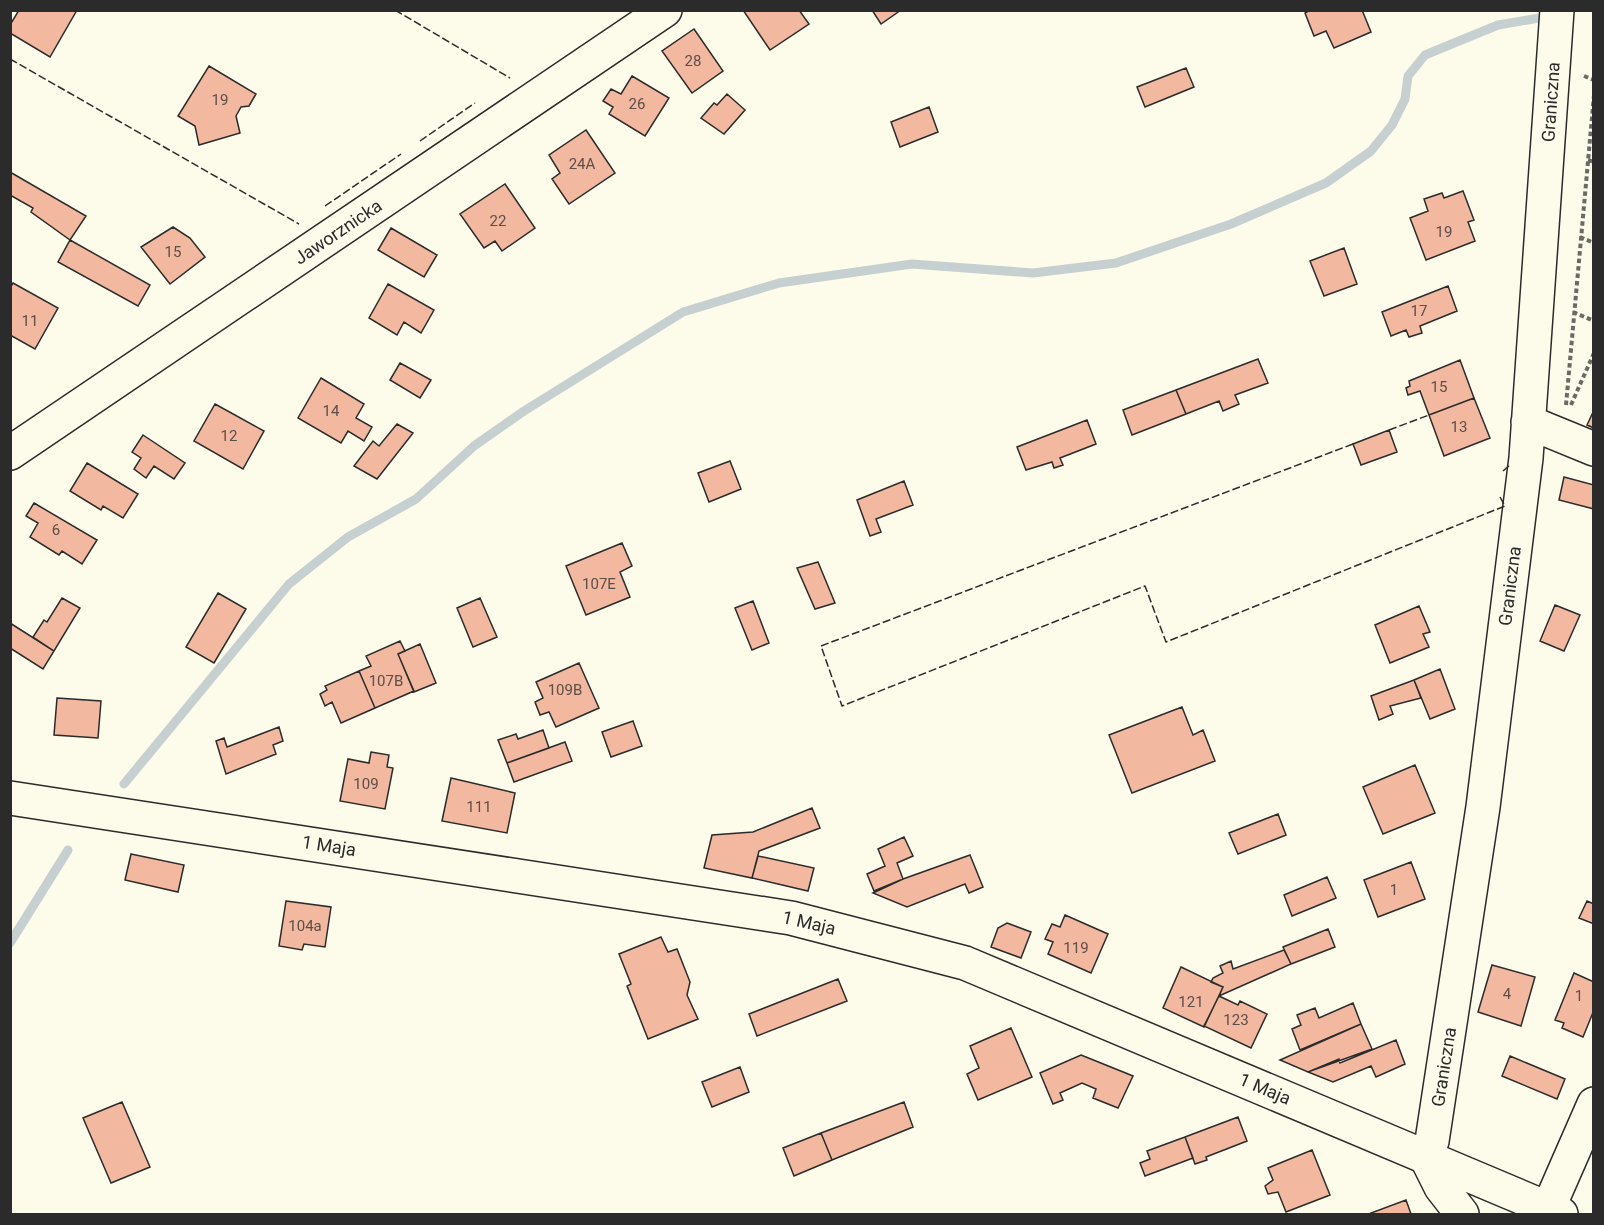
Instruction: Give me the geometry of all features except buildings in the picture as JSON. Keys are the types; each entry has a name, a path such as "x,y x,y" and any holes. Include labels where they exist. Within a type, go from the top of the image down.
{"street":[{"name":"Jaworznicka","path":"10,453 665,10"},
{"name":"Graniczna","path":"1426,1157 1432,1141 1483,807 1528,422 1557,10"},
{"path":"1528,422 1562,427 1593,449"},
{"name":"1 Maja","path":"10,798 791,918 965,963 1426,1157 1549,1213"},
{"path":"1549,1213 1593,1104"},
{"path":"1426,1157 1441,1187 1462,1215"}],"path":[{"path":"1562,427 1593,95"},
{"path":"1588,160 1593,162"},
{"path":"1580,237 1593,243"},
{"path":"1573,312 1593,321"},
{"path":"1562,427 1593,353"}],"waterway":[{"path":"124,784 289,584 348,537 416,499 474,446 524,411 683,312 779,283 912,264 1033,273 1116,263 1231,224 1326,183 1371,151 1392,125 1405,99 1408,76 1425,55 1498,25 1539,18"},
{"path":"10,943 68,850"}],"fence":[{"path":"395,10 510,78"},
{"path":"10,59 299,224"},
{"path":"420,141 475,103"},
{"path":"325,206 401,154"},
{"path":"1389,430 1429,415"},
{"path":"1353,444 821,646 842,706 1145,586 1166,642 1505,506 1500,497"},
{"path":"1503,471 1511,464"}]}
